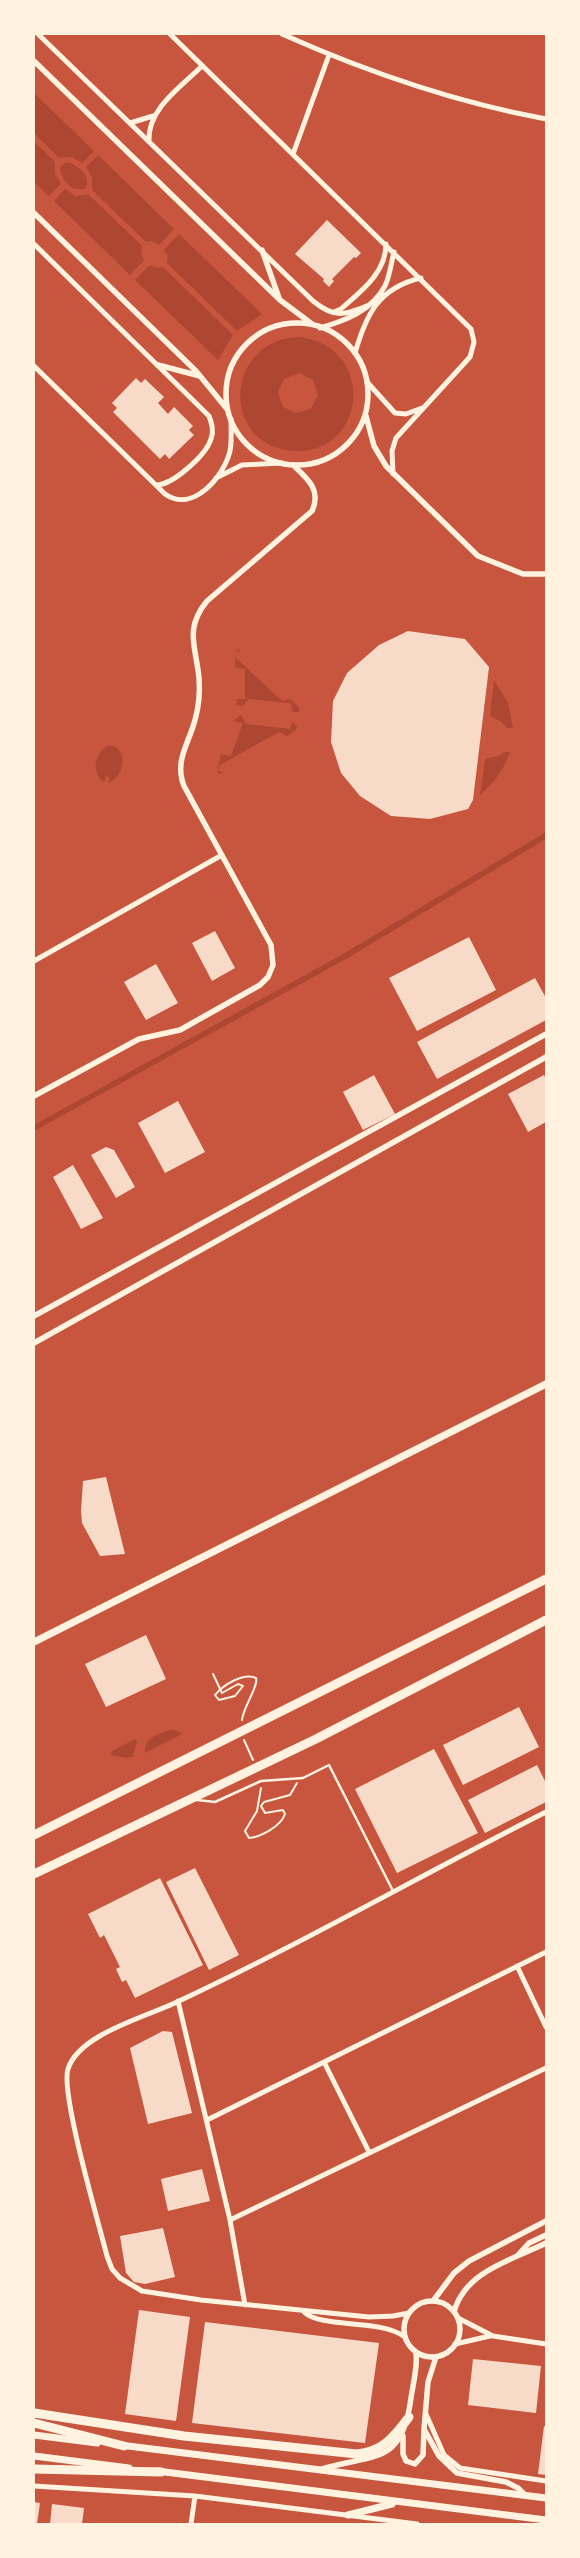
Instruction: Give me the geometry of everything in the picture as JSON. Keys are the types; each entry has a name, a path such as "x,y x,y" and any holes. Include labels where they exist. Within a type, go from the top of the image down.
{"highway":[{"path":"34,1835 546,1580"},
{"path":"34,1874 316,1739 546,1620"},
{"path":"34,2413 166,2434 357,2454 379,2449 388,2442 409,2417"},
{"path":"34,2423 124,2446"},
{"path":"34,2470 161,2472"}],"main road":[{"path":"34,1642 546,1384"},
{"path":"34,2435 546,2498"},
{"path":"34,2456 539,2521 546,2520"},
{"path":"348,2515 396,2502"}],"street":[{"path":"38,34 313,301 332,312 346,315 369,304"},
{"path":"170,34 468,324 474,342 472,352 467,362 396,438 392,451 393,474"},
{"path":"282,34 329,55 423,89 491,108 546,119"},
{"path":"293,154 329,55"},
{"path":"34,61 280,300 318,327 336,335 355,353 367,382 395,413 406,414 425,407"},
{"path":"149,141 149,128 153,116 202,66"},
{"path":"130,123 153,116"},
{"path":"34,213 202,377 229,412"},
{"path":"34,244 205,411 211,422 212,434 205,450 178,476 165,484 156,485"},
{"path":"332,312 341,309 377,274 383,263 386,244"},
{"path":"262,250 280,300"},
{"path":"34,251 41,251"},
{"path":"355,353 365,321 386,283 394,252"},
{"path":"282,463 255,451 240,437 231,419 228,381 235,361 248,344 264,332 284,325 318,327 349,319 381,295 421,278"},
{"path":"34,366 168,496 185,500 199,495 214,480 230,451 231,419"},
{"path":"158,366 202,377"},
{"path":"367,382 366,414 374,446 393,474 478,556 523,574 546,574"},
{"path":"214,480 242,465 282,463 293,465 320,461 337,453 352,439 366,414"},
{"path":"34,1096 138,1039 180,1030 260,986 268,977 273,965 271,945 184,786 180,773 182,755 195,720 199,692 193,628 198,614 207,601 312,511 316,497 314,487 293,465"},
{"path":"34,961 222,855"},
{"path":"34,1316 546,1034"},
{"path":"34,1342 546,1057"},
{"path":"409,2313 377,2317 315,2310 304,2312 142,2291 130,2285 116,2274 107,2256 65,2081 71,2060 85,2044 178,2001 394,1892 546,1812"},
{"path":"207,2120 546,1952"},
{"path":"517,1966 546,2027"},
{"path":"178,2001 230,2220 245,2305"},
{"path":"324,2062 369,2152"},
{"path":"230,2220 546,2068"},
{"path":"433,2301 454,2273 469,2260 546,2221"},
{"path":"517,2257 530,2243 546,2235"},
{"path":"454,2312 460,2294 474,2279 546,2242"},
{"path":"304,2312 316,2318 390,2329 405,2337 416,2352 428,2356 445,2354 455,2344 460,2329 458,2318 447,2306 433,2301 417,2305 409,2313 405,2322 405,2337"},
{"path":"458,2318 493,2336 546,2344"},
{"path":"455,2344 493,2336"},
{"path":"320,2470 380,2455 395,2445 403,2434 409,2417 416,2352"},
{"path":"403,2434 406,2461 416,2464 423,2454 428,2382 436,2356"},
{"path":"426,2414 444,2455 460,2468 546,2481"},
{"path":"424,2429 438,2456 457,2473 506,2482 518,2488 526,2496"},
{"path":"34,2486 195,2496 417,2524"},
{"path":"191,2524 195,2496"}],"lane":[{"path":"190,1799 215,1802 267,1779 298,1779 329,1765 394,1892"}],"path":[{"path":"213,1674 222,1693 241,1683 243,1688 232,1698 220,1700 214,1695 232,1682 253,1676 256,1678 257,1684 244,1706 242,1721"},
{"path":"243,1735 247,1750 255,1764"},
{"path":"260,1780 259,1803 245,1832 249,1838 270,1830 285,1816 284,1812 280,1809 265,1813 261,1806 264,1802 290,1795 294,1791 298,1779"}],"shaded area":[{"path":"34,93 94,151 82,163 71,157 59,158 34,133"},
{"path":"34,141 55,162 55,174 61,184 49,196 34,182"},
{"path":"98,155 174,229 159,245 151,241 146,242 92,190 92,178 86,167"},
{"path":"66,162 75,165 83,171 87,180 85,189 71,187 62,176 60,167"},
{"path":"65,189 76,196 88,194 142,246 141,252 144,260 130,275 54,201"},
{"path":"179,234 262,314 237,331 167,263 168,256 164,250"},
{"path":"150,265 158,268 163,267 233,335 218,360 135,280"},
{"path":"300,337 325,345 342,360 351,379 353,399 348,419 337,436 318,448 294,451 270,445 253,432 243,414 240,393 245,373 256,355 275,342","holes":["299,373 313,380 318,395 311,409 296,413 283,407 278,392 284,379"]},
{"path":"238,649 241,651 236,652 236,658 282,701 289,699 299,707 299,712 292,712 291,703 248,699 243,706 236,705 237,699 245,699 245,669 235,668 236,651"},
{"path":"494,680 508,703 513,728 507,728 502,722 490,716"},
{"path":"241,715 246,724 290,729 292,722 297,726 296,730 287,736 279,732 220,765 218,770 223,773 219,774 217,771 221,754 231,756 243,723 233,721"},
{"path":"109,745 120,751 122,763 118,775 108,783 110,777 106,776 104,782 100,778 97,773 96,762 100,752"},
{"path":"510,752 502,770 480,795 485,759"},
{"path":"546,832 546,839 346,959 34,1131 34,1125 343,954"},
{"path":"173,1729 182,1734 145,1753 145,1748 150,1739"},
{"path":"135,1739 137,1741 133,1757 126,1758 111,1755 112,1751"}],"building":[{"path":"327,220 361,253 356,258 354,257 332,279 334,281 329,287 323,281 324,279 295,254"},
{"path":"136,378 141,383 145,379 164,397 158,403 168,414 174,407 193,426 189,430 194,435 169,459 165,454 160,459 113,412 117,408 112,403"},
{"path":"408,631 465,639 489,667 473,800 468,809 430,819 391,816 360,796 341,773 331,742 333,701 347,673 379,645"},
{"path":"215,931 235,968 212,981 192,943"},
{"path":"469,937 496,990 417,1031 389,978"},
{"path":"156,964 178,1003 146,1020 124,982"},
{"path":"535,978 546,998 546,1020 437,1079 417,1042"},
{"path":"374,1075 395,1114 363,1130 343,1092"},
{"path":"544,1075 546,1079 546,1122 528,1132 508,1094"},
{"path":"178,1101 205,1152 165,1173 138,1123"},
{"path":"106,1147 114,1150 135,1187 116,1198 91,1155"},
{"path":"73,1165 103,1218 81,1229 53,1177"},
{"path":"106,1477 125,1554 100,1556 82,1523 83,1481"},
{"path":"146,1635 166,1679 106,1707 85,1664"},
{"path":"519,1707 539,1747 463,1785 443,1745"},
{"path":"434,1749 478,1833 397,1873 355,1789"},
{"path":"537,1765 546,1783 546,1802 485,1833 468,1800"},
{"path":"195,1868 239,1955 209,1970 166,1882"},
{"path":"160,1878 203,1965 135,1998 126,1980 122,1982 116,1969 120,1967 104,1935 100,1938 88,1914"},
{"path":"163,2031 172,2032 192,2113 148,2124 130,2048"},
{"path":"202,2169 210,2201 168,2211 161,2179"},
{"path":"163,2228 175,2277 145,2284 134,2282 126,2273 120,2236"},
{"path":"139,2310 190,2317 176,2421 125,2414"},
{"path":"205,2322 379,2343 365,2443 192,2423"},
{"path":"473,2359 541,2366 536,2413 468,2405"},
{"path":"544,2426 546,2427 546,2475 538,2474"},
{"path":"34,2502 40,2503 37,2524 34,2524"},
{"path":"52,2504 84,2508 82,2524 50,2524"}]}
